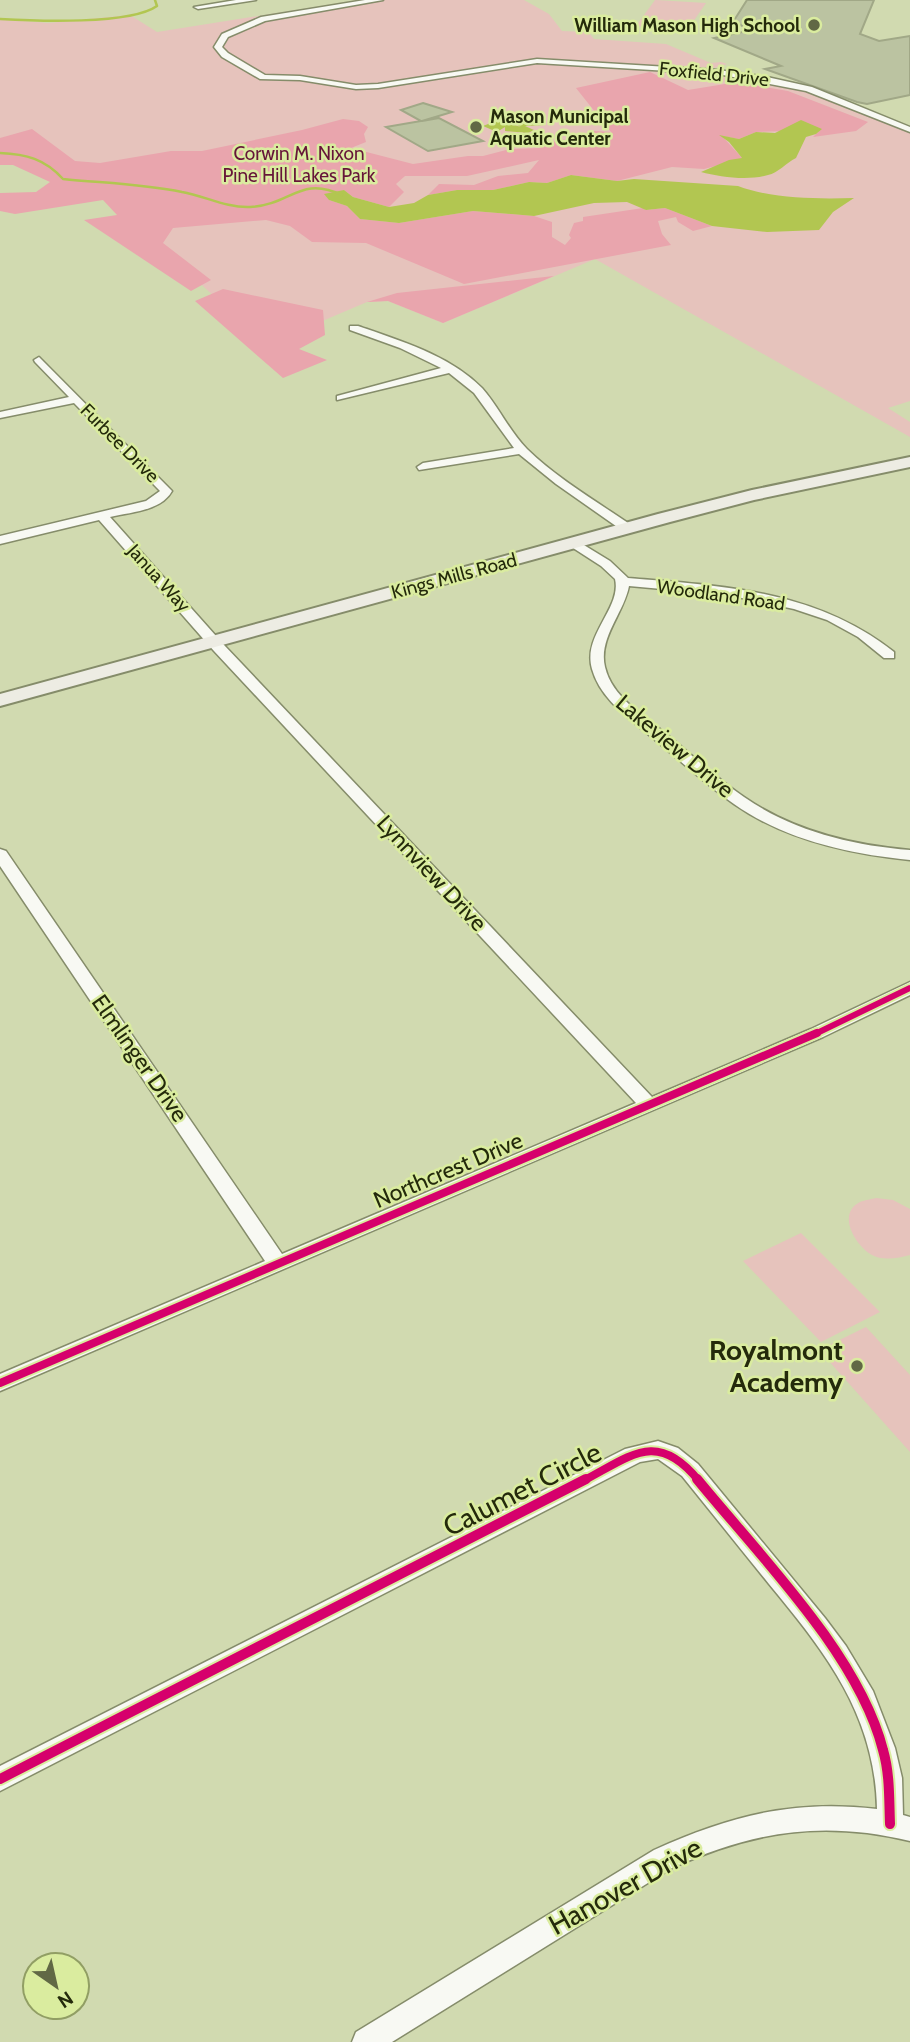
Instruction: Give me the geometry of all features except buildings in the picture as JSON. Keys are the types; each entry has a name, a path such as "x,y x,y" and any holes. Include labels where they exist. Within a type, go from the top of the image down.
{"street":[{"path":"198,6 253,0"},
{"name":"Foxfield Drive","path":"380,0 256,20 226,33 220,39 218,47 230,58 267,78 300,78 361,87 509,64 558,61 718,72 767,79 809,89 910,130"},
{"path":"354,328 421,353 450,369 476,390 522,450 545,470 626,528"},
{"name":"Furbee Drive","path":"0,540 150,504 162,498 166,491 39,360"},
{"path":"341,398 450,369"},
{"path":"0,415 77,399"},
{"path":"423,467 522,450"},
{"name":"Kings Mills Road","path":"0,700 752,495 910,462"},
{"name":"Janua Way","path":"102,516 214,642"},
{"path":"574,542 616,573 623,582"},
{"name":"Woodland Road","path":"623,582 726,592 780,601 858,632 889,655"},
{"name":"Lakeview Drive","path":"623,582 624,590 603,628 597,654 602,676 621,703 720,787 768,818 832,842 910,855"},
{"name":"Lynnview Drive","path":"214,642 649,1105"},
{"name":"Elmlinger Drive","path":"0,854 278,1264"},
{"name":"Northcrest Drive","path":"0,1382 817,1033 910,988"},
{"name":"Calumet Circle","path":"0,1779 633,1455 646,1450 660,1450 673,1454 690,1470 838,1654 864,1699 883,1748 900,1826"},
{"name":"Hanover Drive","path":"366,2042 651,1867 697,1843 733,1830 789,1819 847,1817 900,1826"}],"green space":[{"name":"Corwin M. Nixon Pine Hill Lakes Park","path":"359,0 524,0 549,14 562,31 588,32 594,39 666,44 711,63 727,64 708,70 790,84 910,130 910,401 888,408 910,422 910,437 595,259 443,323 388,301 367,302 266,345 78,169 0,161 0,19 48,23 130,15 157,32"},
{"path":"655,0 706,3 688,29 636,26"},
{"path":"650,72 688,90 737,82 788,91 868,122 856,131 813,137 820,130 756,132 739,139 722,136 743,159 704,169 672,167 617,181 571,175 547,183 529,182 493,190 457,190 428,195 439,184 474,185 498,176 528,173 539,160 467,176 405,176 396,184 404,192 389,207 353,197 344,190 329,200 347,206 360,219 399,223 473,211 534,216 552,222 552,237 565,245 571,238 569,235 574,223 583,221 583,217 643,208 665,208 712,226 693,231 678,222 676,217 658,221 662,234 671,245 464,284 366,243 312,242 290,226 266,220 173,228 163,243 211,280 191,291 84,220 117,215 103,200 15,214 0,211 0,193 36,192 50,182 13,165 0,165 0,138 32,129 75,161 100,163 171,151 202,151 343,119 359,121 368,127 364,134 366,142 351,148 413,164 483,156 510,149 539,148 558,140 582,139 594,131 611,132 576,88"},
{"path":"554,276 443,323 388,301 367,302 397,293"},
{"path":"223,289 323,310 325,335 299,349 327,360 283,378 195,301"},
{"path":"876,1198 893,1200 910,1209 910,1255 876,1257 866,1251 855,1237 849,1222 853,1207 860,1202"},
{"path":"801,1233 880,1312 821,1342 743,1261"},
{"path":"866,1327 910,1375 910,1452 819,1350"}],"shaded area":[{"path":"525,119 531,122 527,124 545,125 525,126 534,130 528,133 505,131 505,127 497,132 483,126 498,120 521,127 509,121"},
{"path":"801,120 822,129 806,137 796,158 772,174 743,178 701,172 729,160 742,158 729,142 719,135 739,139 756,132 775,133"},
{"path":"571,175 617,181 634,179 738,186 765,194 795,197 854,198 833,212 819,230 767,232 712,226 665,208 646,210 627,202 594,203 534,216 473,211 399,223 360,219 347,206 329,200 324,194 344,190 353,197 389,207 414,203 428,195 457,190 493,190 529,182 547,183"}],"waterway":[{"path":"0,19 105,19 144,12 157,6 155,0"},
{"path":"0,153 34,159 63,179 167,189 241,207 264,205 305,189 316,188 342,195"}],"cycle path":[{"path":"0,1383 817,1033 910,988"},
{"path":"0,1779 633,1455 658,1450 671,1454 690,1470 838,1654 864,1699 883,1748 889,1778 890,1824"}],"place":[{"name":"William Mason High School","path":"814,25"},
{"name":"Mason Municipal Aquatic Center","path":"476,127"},
{"name":"Royalmont Academy","path":"857,1366"}]}
